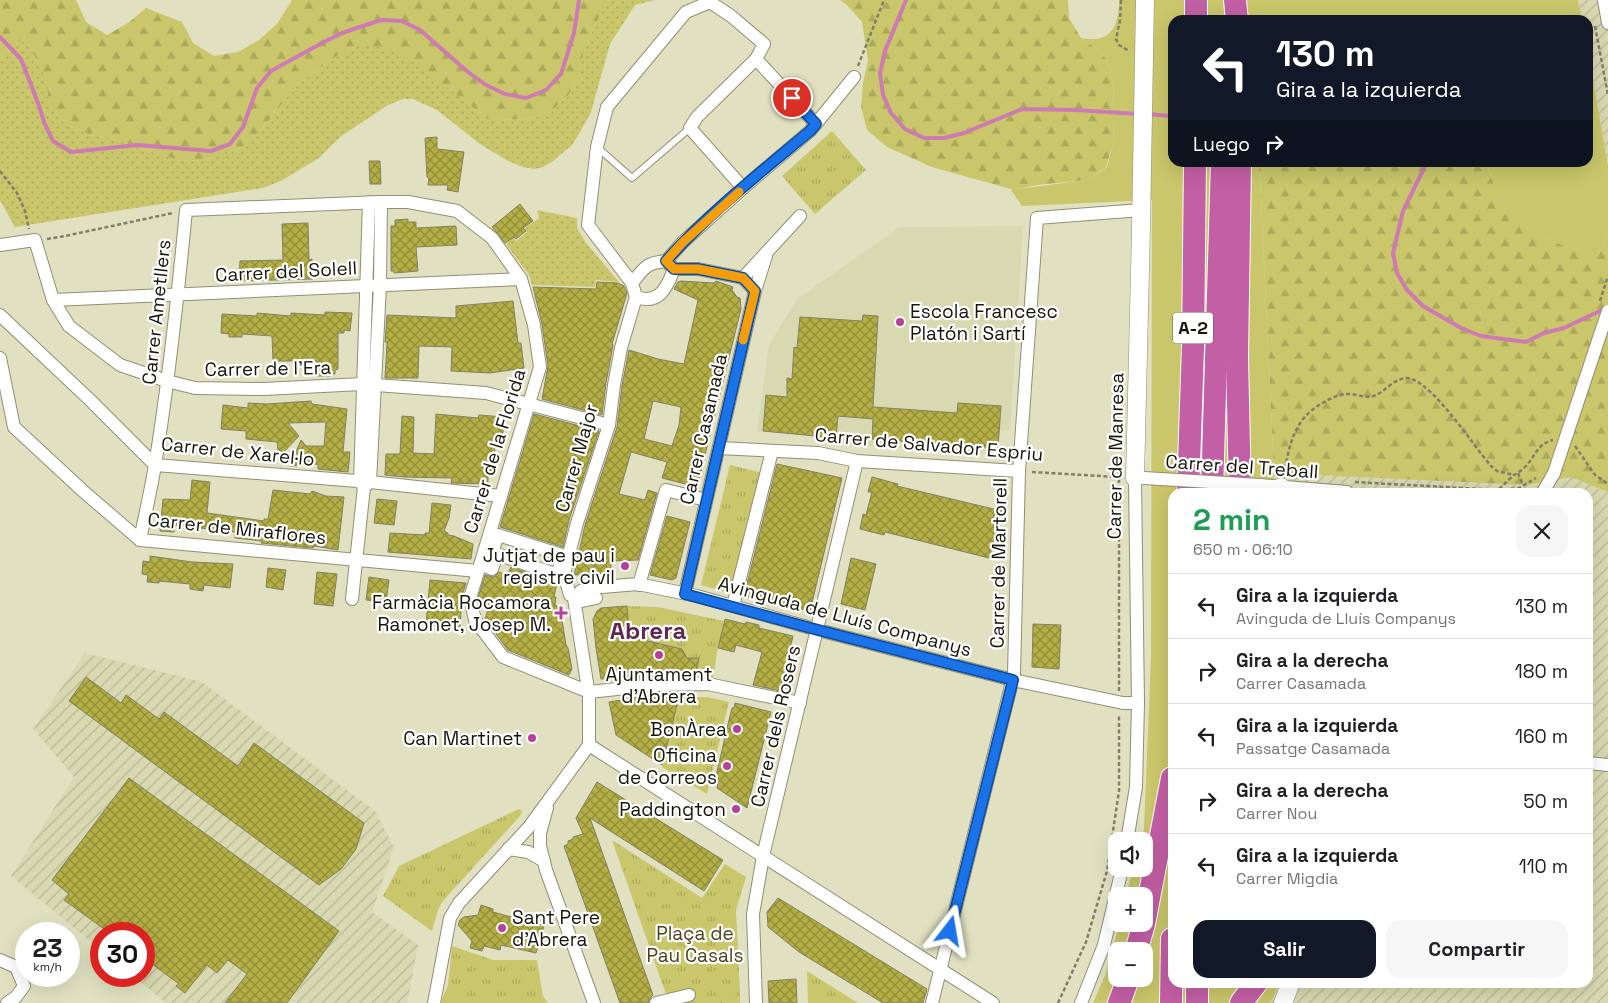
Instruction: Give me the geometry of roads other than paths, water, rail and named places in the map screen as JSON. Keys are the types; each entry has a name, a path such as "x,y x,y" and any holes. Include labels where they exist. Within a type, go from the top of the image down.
{"highway":[{"path":"1196,0 1196,15"},
{"path":"1225,0 1226,15"},
{"path":"1235,0 1236,15"},
{"name":"A-2","path":"1188,488 1195,167"},
{"name":"A-2","path":"1212,488 1222,167"},
{"path":"1240,167 1237,357 1250,488"},
{"path":"1139,942 1144,924 1168,799"},
{"path":"1119,1003 1125,987"},
{"path":"1171,988 1171,1003"},
{"path":"1197,988 1197,1003"},
{"path":"1241,1003 1252,988"}],"street":[{"name":"Carrer de Manresa","path":"1128,832 1136,787 1138,703 1134,478 1145,0"},
{"path":"1604,0 1608,23"},
{"path":"742,188 690,128 697,117 756,59 764,44 731,16 710,2 686,12 607,107 597,148 588,225 632,282 636,297 646,300 657,296 668,286 670,265 683,242 742,188 810,131 854,77"},
{"path":"756,59 816,124"},
{"path":"368,385 380,285 375,202"},
{"path":"352,599 365,484 368,385 366,286 375,202"},
{"name":"Carrer de la Florida","path":"186,210 408,202 457,211 492,238 521,279 534,325 540,367 470,598 475,620 503,657 589,692"},
{"name":"Carrer Ametllers","path":"140,540 155,465 167,381 186,210"},
{"name":"Carrer de Martorell","path":"932,1003 1013,680 1019,471 1037,218 1141,210"},
{"path":"743,278 800,216"},
{"name":"Carrer de l'Era","path":"0,245 33,240 53,300 69,326 120,364 167,381 195,388 264,389 368,385 486,393 609,425"},
{"name":"Carrer Casamada","path":"685,594 755,291 767,251"},
{"path":"632,282 651,263 698,269 743,278 755,291"},
{"name":"Carrer del Solell","path":"53,300 521,279"},
{"name":"Carrer Major","path":"589,745 589,692 574,598 570,595 564,574 577,523 609,425 621,348 636,297"},
{"path":"1544,488 1608,312"},
{"name":"Carrer de Xarel·lo","path":"0,315 90,400 155,465 501,496"},
{"name":"Carrer de Miraflores","path":"0,358 14,428 140,540 478,571"},
{"name":"Carrer de Salvador Espriu","path":"718,448 818,453 857,461 1019,471"},
{"path":"734,606 772,451"},
{"name":"Carrer dels Rosers","path":"756,1003 752,914 857,461"},
{"name":"Carrer del Treball","path":"1134,478 1239,488"},
{"name":"Carrer del Treball","path":"1256,488 1284,483 1325,488"},
{"path":"639,584 666,490 706,500"},
{"path":"498,535 562,556 558,575 497,554 492,569 487,567 498,535"},
{"name":"Avinguda de Lluís Companys","path":"574,598 590,588 639,584 734,606 818,630 1013,680 1119,702 1138,703"},
{"path":"574,598 582,601 621,591 660,589"},
{"path":"578,622 584,610 596,598"},
{"path":"589,692 654,685 708,684 800,704"},
{"path":"434,1003 450,918 459,902 529,826 589,745 993,1003"},
{"path":"1593,764 1608,765"},
{"path":"550,798 540,833 540,846 546,870 594,1003"},
{"path":"508,849 528,852 544,861"},
{"path":"1081,1003 1104,945 1120,877"},
{"path":"0,960 16,967 24,986 16,997 7,1003"},
{"path":"1283,1003 1289,988"},
{"path":"656,1003 689,996"}],"lane":[{"path":"597,148 632,178 690,128"}],"waterway":[{"path":"0,37 21,59 53,141 71,152 137,145 211,151 230,144 243,127 257,88 271,71 342,33 381,20 402,21 420,30 468,72 486,85 505,94 526,98 546,90 561,74 574,33 579,0"},
{"path":"906,0 885,51 880,73 883,95 891,113 905,129 924,138 944,138 964,133 1022,109 1138,114"},
{"path":"1147,114 1168,116"},
{"path":"1425,167 1403,211 1393,253 1397,273 1407,290 1423,306 1461,328 1481,336 1526,342 1544,333 1564,328 1606,308"}],"place":[{"name":"Escola Francesc Platón i Sartí","path":"900,322"},
{"name":"Jutjat de pau i registre civil","path":"625,566"},
{"name":"Farmàcia Rocamora Ramonet, Josep M.","path":"561,613"},
{"name":"Ajuntament d'Abrera","path":"659,655"},
{"name":"BonÀrea","path":"737,729"},
{"name":"Can Martinet","path":"532,738"},
{"name":"Oficina de Correos","path":"727,766"},
{"name":"Paddington","path":"736,809"},
{"name":"Sant Pere d'Abrera","path":"502,928"}],"district":[{"name":"Abrera","path":"648,631"}],"park label":[{"name":"Plaça de Pau Casals","path":"695,944"}]}
